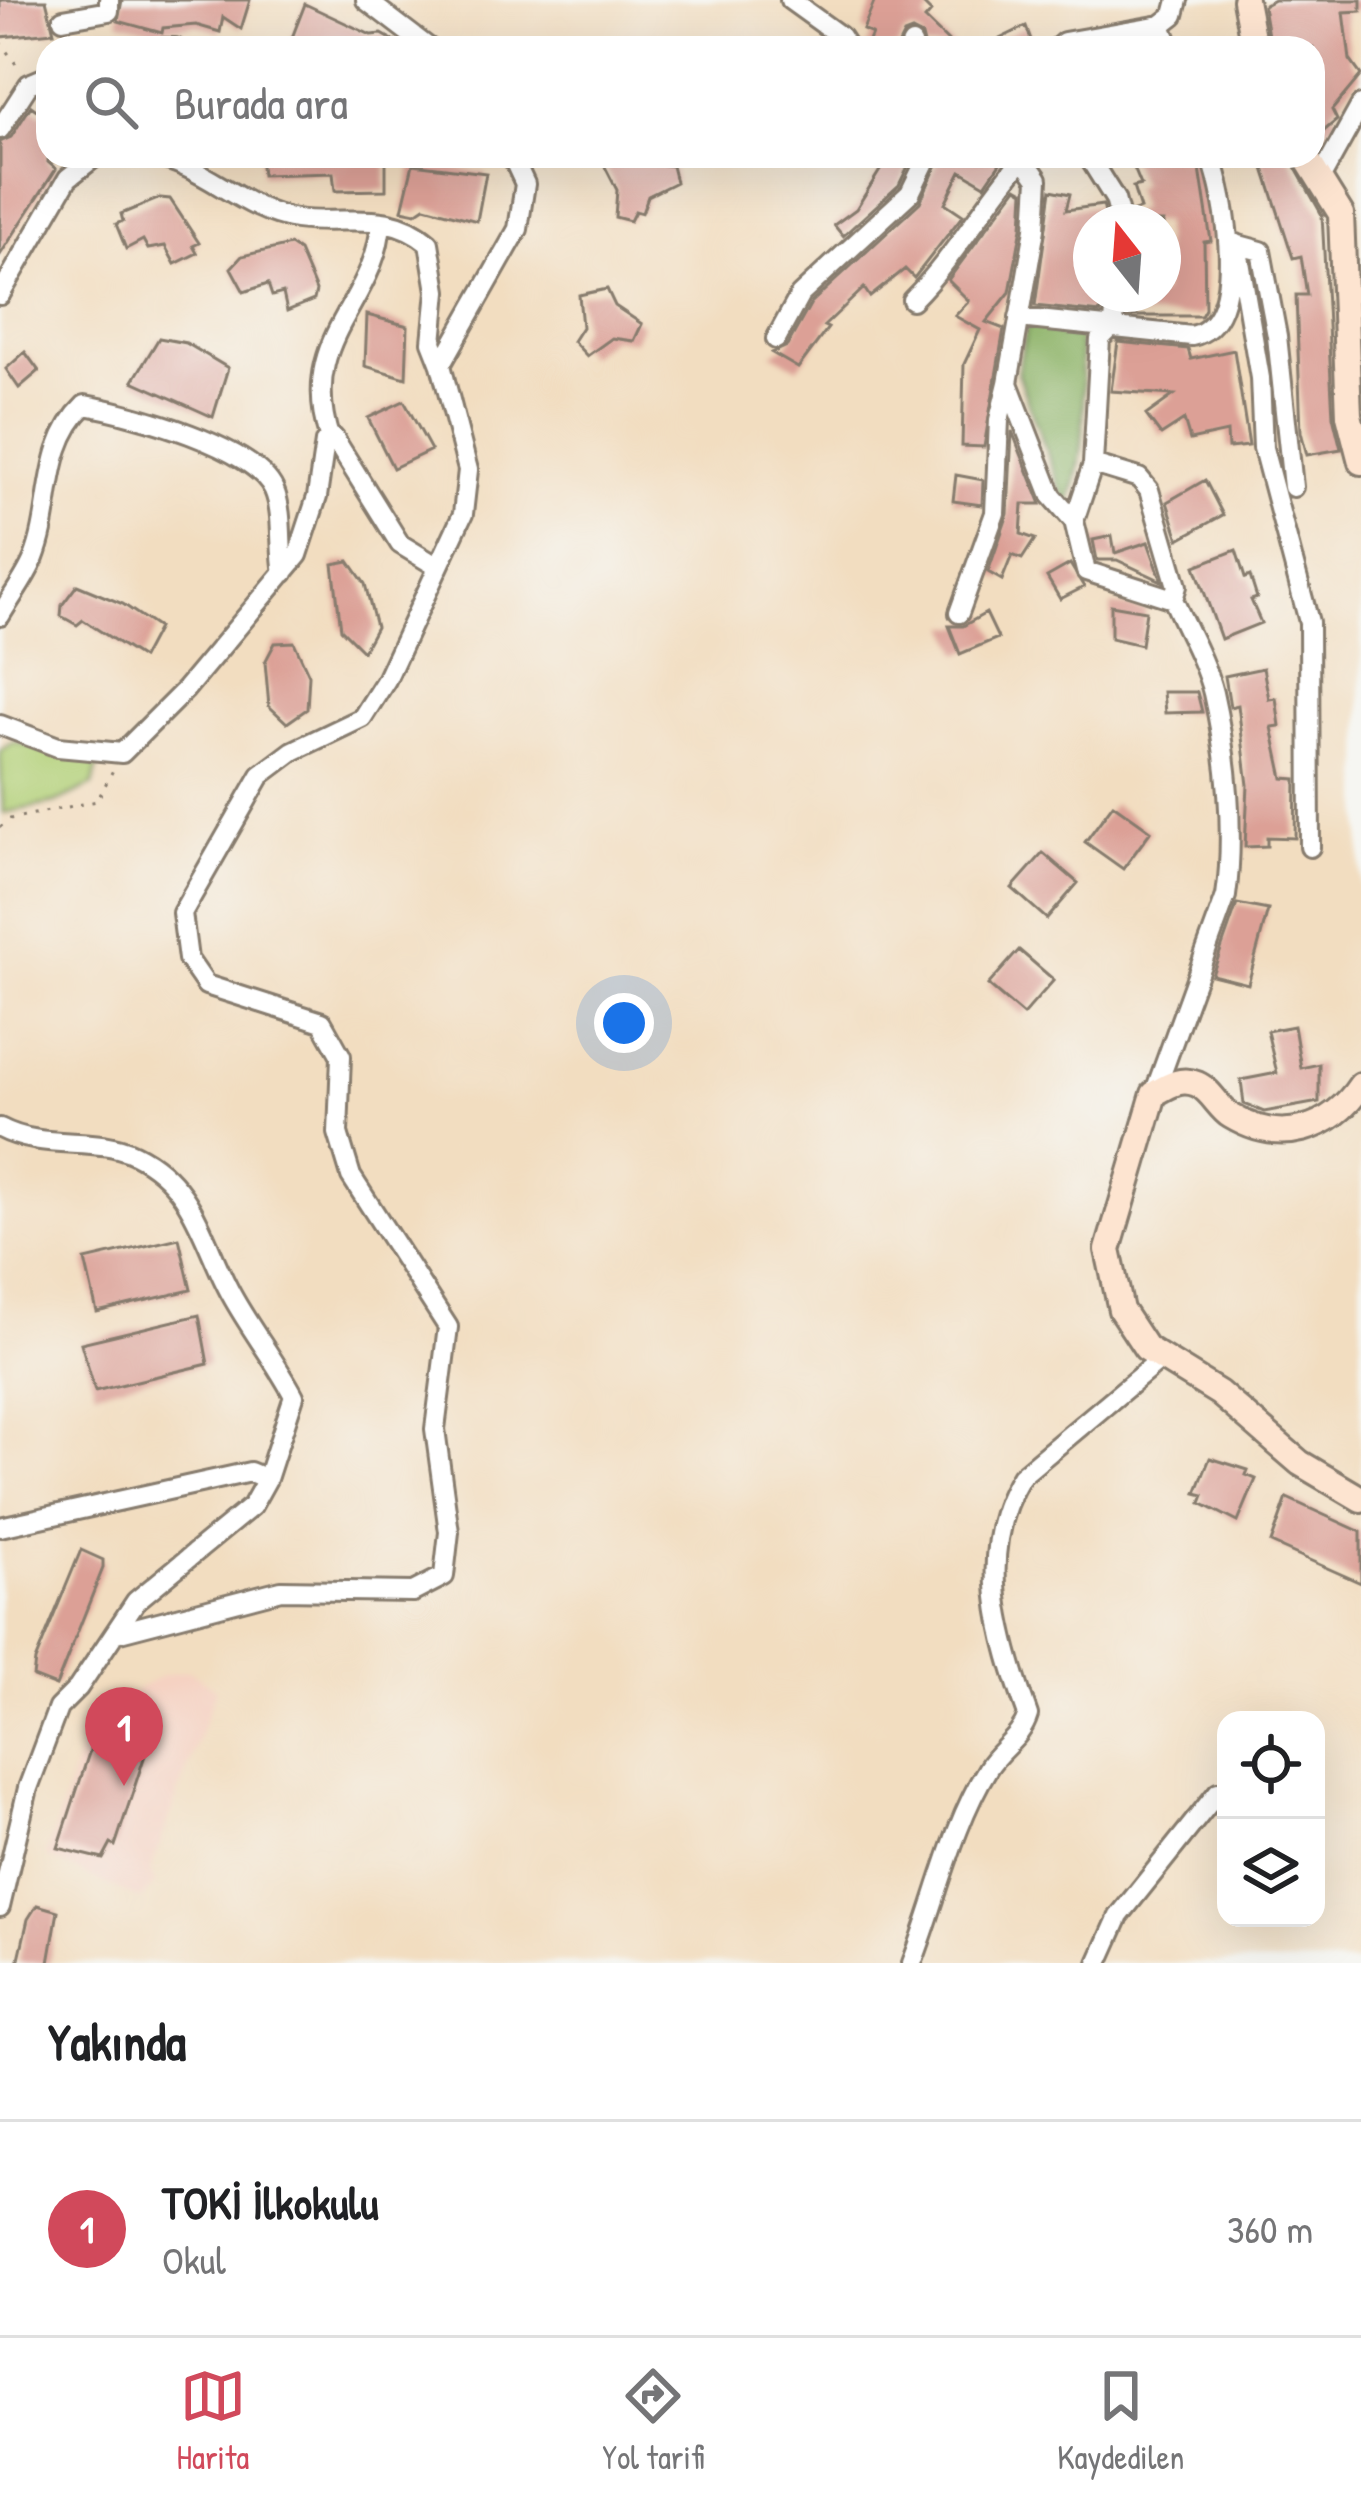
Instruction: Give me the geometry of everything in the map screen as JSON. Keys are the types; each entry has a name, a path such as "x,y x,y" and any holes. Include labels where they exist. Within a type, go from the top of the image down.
{"street":[{"path":"63,19 109,11 109,0"},
{"path":"365,0 413,36"},
{"path":"790,0 834,36"},
{"path":"1098,36 1161,25 1174,15 1178,0"},
{"path":"1245,0 1252,36"},
{"path":"1161,25 1165,36"},
{"path":"0,129 28,84 36,81"},
{"path":"1320,179 1361,105"},
{"path":"0,295 68,178 81,168"},
{"path":"116,1633 281,1590 413,1592 444,1576 449,1532 435,1429 448,1327 351,1176 338,1133 341,1056 322,1022 206,985 188,959 182,914 261,775 293,751 362,718 386,680 463,514 468,470 432,341 436,291 429,243 405,223 294,218 248,203 186,168"},
{"path":"440,365 518,230 525,184 518,168"},
{"path":"776,339 800,295 910,193 922,168"},
{"path":"912,300 959,248 999,182 1014,168"},
{"path":"959,613 995,513 1000,420 1038,179 1031,168"},
{"path":"1095,168 1115,204"},
{"path":"1215,168 1260,378 1263,448 1309,622 1310,847"},
{"path":"1313,168 1351,221 1349,415 1361,462"},
{"path":"0,724 58,747 122,753 185,690 298,555 330,440 318,405 323,368 336,325 377,256 381,222"},
{"path":"1019,318 1192,336 1210,332 1220,322 1233,243"},
{"path":"1233,243 1261,251 1277,336 1292,487"},
{"path":"1074,521 1081,513 1093,464 1100,338 1114,325 1115,312"},
{"path":"1008,383 1052,496 1074,521 1086,571 1173,599"},
{"path":"0,616 35,556 45,489 70,419 85,405 118,410 207,442 263,469 277,495 284,572"},
{"path":"330,440 343,449 400,544 438,567"},
{"path":"1093,464 1139,478 1149,490 1177,586 1173,599 1212,690 1230,866 1226,896 1154,1094 1108,1250 1121,1310 1146,1348 1219,1393 1300,1463 1361,1499"},
{"path":"1154,1094 1175,1081 1200,1085 1228,1114 1261,1130 1303,1132 1342,1113 1361,1085"},
{"path":"0,1128 23,1141 132,1153 182,1189 210,1239 231,1294 294,1396 267,1479 252,1506 136,1600 58,1708 28,1788 0,1907"},
{"path":"912,1963 951,1850 989,1766 1024,1730 1028,1715 995,1593 995,1546 1005,1501 1021,1476 1162,1358"},
{"path":"0,1527 250,1472 267,1479"},
{"path":"1098,1963 1120,1916 1217,1793"}],"path":[{"path":"1,43 28,84"},
{"path":"0,827 10,819 97,801 122,753"}],"shaded area":[{"path":"189,1670 216,1689 150,1872 155,1883 141,1900 46,1857 91,1715 163,1675"}],"green space":[{"path":"1027,325 1079,330 1082,442 1067,507 1017,373"},
{"path":"13,742 99,759 93,785 55,803 3,813 0,751"}],"building":[{"path":"0,0 46,0 54,32 0,37"},
{"path":"122,0 250,0 241,29 223,17 220,32 196,25 163,28 162,33 118,21"},
{"path":"875,0 919,0 931,12 925,19 943,36 912,31 903,36 871,36 863,30"},
{"path":"1274,0 1361,0 1361,11 1344,12 1350,60 1361,75 1332,110 1337,120 1325,130 1325,36 1268,36 1263,6"},
{"path":"305,4 371,35 386,36 293,36"},
{"path":"1026,26 1030,36 1006,36"},
{"path":"31,106 36,110 36,168 56,169 0,255 0,142 11,137"},
{"path":"261,168 386,168 386,190 335,191 333,173 262,175"},
{"path":"412,168 486,173 477,221 425,207 416,213 402,210"},
{"path":"606,168 672,168 676,182 648,196 642,213 635,211 630,221 615,217 617,190"},
{"path":"882,168 907,168 899,185 843,236 834,225 856,209"},
{"path":"936,168 997,168 985,185 961,171 945,203 963,215 914,278 905,269 870,297 864,288 824,326 828,328 798,368 772,353 787,346 811,303 920,202"},
{"path":"1134,168 1200,168 1211,241 1204,242 1205,309 1201,316 1128,316 1128,312 1181,312 1181,204 1138,204 1133,187 1141,185"},
{"path":"1264,168 1296,168 1322,215 1333,416 1341,449 1307,455 1301,432 1296,295 1307,295 1301,256 1293,258"},
{"path":"1017,187 1024,191 1022,227 1010,292 986,322 1004,329 984,447 962,446 964,364 980,330 955,316 969,301 948,280"},
{"path":"1051,190 1070,194 1066,210 1073,209 1073,310 1035,306"},
{"path":"160,198 170,199 199,243 193,246 197,253 175,264 165,246 148,249 143,240 126,249 116,224 123,221 121,214"},
{"path":"290,245 299,251 316,291 314,300 287,311 283,293 272,296 268,284 244,292 231,268 242,256"},
{"path":"607,289 615,306 642,324 634,341 612,338 587,356 573,341 582,327 579,295"},
{"path":"367,315 408,326 406,378 365,366"},
{"path":"159,338 186,343 228,368 213,417 133,381"},
{"path":"1118,342 1188,349 1191,359 1234,350 1249,446 1228,448 1227,432 1190,440 1184,420 1161,435 1146,415 1174,395 1111,391"},
{"path":"25,352 39,371 19,388 6,369"},
{"path":"404,401 431,450 393,468 368,418"},
{"path":"1012,431 1041,504 1023,504 1021,534 1035,539 1022,559 1012,555 1002,580 988,572 1008,514"},
{"path":"956,475 983,480 982,505 953,501"},
{"path":"1205,480 1223,515 1179,539 1167,502"},
{"path":"1112,536 1115,553 1148,542 1162,581 1117,560 1097,560 1093,540"},
{"path":"1236,550 1245,578 1250,576 1257,598 1251,600 1261,623 1221,639 1195,566"},
{"path":"349,561 365,584 376,627 363,651 341,629 333,564"},
{"path":"1070,564 1084,587 1060,599 1047,577"},
{"path":"77,585 123,604 158,628 142,658 83,620 77,625 61,616 62,605"},
{"path":"1111,605 1146,611 1141,645 1111,638"},
{"path":"986,613 998,638 960,654 949,626 963,626"},
{"path":"294,642 309,675 307,709 287,723 269,706 265,662 275,643"},
{"path":"1263,668 1269,699 1276,698 1280,726 1272,727 1283,778 1296,779 1295,838 1267,837 1267,846 1245,847 1248,785 1238,705 1230,707 1225,676"},
{"path":"1163,692 1197,692 1202,712 1165,713"},
{"path":"1113,804 1151,831 1123,869 1085,842"},
{"path":"1043,853 1078,883 1047,919 1012,888"},
{"path":"1237,904 1268,910 1248,984 1212,975"},
{"path":"1019,950 1054,980 1023,1015 988,985"},
{"path":"1294,1026 1301,1068 1319,1064 1319,1102 1264,1112 1244,1104 1241,1080 1277,1073 1267,1031"},
{"path":"179,1238 191,1290 97,1312 85,1260"},
{"path":"199,1315 208,1364 95,1391 81,1343"},
{"path":"1210,1458 1248,1470 1246,1475 1256,1479 1238,1522 1201,1503 1204,1495 1196,1493"},
{"path":"1287,1498 1361,1532 1361,1583 1271,1543"},
{"path":"81,1550 103,1560 103,1568 56,1686 33,1677 35,1661"},
{"path":"103,1730 144,1745 141,1753 145,1755 115,1846 111,1844 103,1859 58,1848 91,1747 98,1749"},
{"path":"37,1905 58,1911 49,1963 18,1963 28,1919"}],"place":[{"name":"TOKİ İlkokulu","path":"124,1786"}]}
